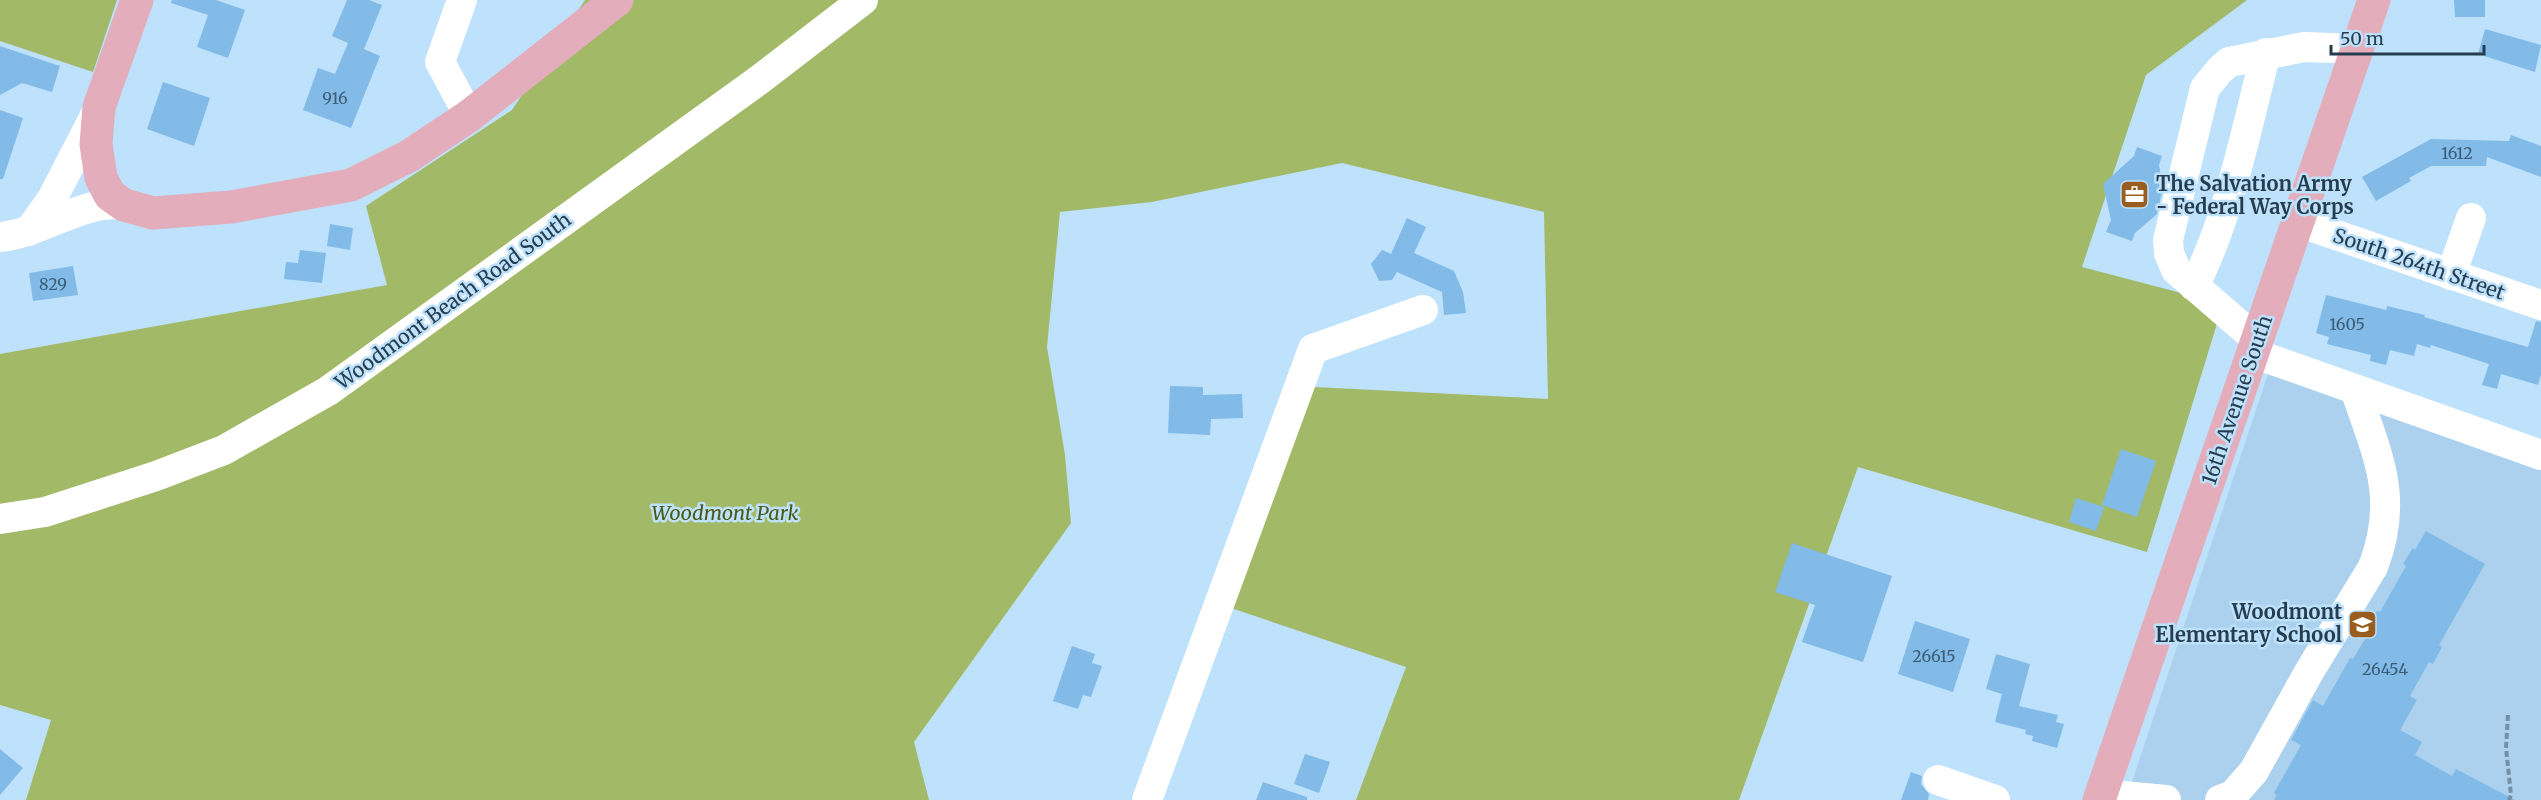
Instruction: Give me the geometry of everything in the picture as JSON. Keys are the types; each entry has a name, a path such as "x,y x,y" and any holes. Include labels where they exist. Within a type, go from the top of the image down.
{"main road":[{"path":"136,0 99,107 96,144 100,178 117,200 153,213 231,207 351,185 410,156 469,116 617,0"},
{"name":"16th Avenue South","path":"2100,797 2374,0"}],"street":[{"path":"462,0 440,62 469,116"},
{"name":"Woodmont Beach Road South","path":"0,519 45,512 156,476 224,450 328,390 759,80 863,0"},
{"path":"2358,49 2304,46 2229,62 2205,88 2168,240 2176,270 2255,346 2355,389 2541,455"},
{"path":"2194,286 2206,263 2233,180 2266,53"},
{"path":"29,231 52,199 99,107"},
{"path":"0,237 29,231 96,205 117,200"},
{"path":"2451,275 2471,218"},
{"name":"South 264th Street","path":"2298,222 2541,305"},
{"path":"1147,800 1313,349 1423,310"},
{"path":"2220,800 2233,795 2254,771 2309,672 2373,567 2379,550 2386,512 2384,477 2355,389"},
{"path":"1938,780 1995,800"},
{"path":"2100,797 2166,800"}],"path":[{"path":"2508,715 2506,748 2511,795 2509,800"}],"shaded area":[{"name":"Woodmont Elementary School","path":"2270,368 2541,448 2541,800 2126,800"}],"green space":[{"path":"0,0 117,0 93,72 0,41"},
{"name":"Woodmont Park","path":"585,0 2247,0 2146,75 2082,267 2223,304 2147,552 1858,467 1739,800 1356,800 1406,667 1231,608 1295,386 1548,399 1544,212 1342,163 1152,202 1060,212 1047,347 1065,455 1071,523 914,742 929,800 26,800 51,720 0,705 0,354 387,285 366,206 512,110"}],"building":[{"path":"172,0 216,0 245,10 228,58 197,47 208,15 171,3"},
{"path":"347,0 369,0 382,5 364,49 380,56 351,128 303,110 318,68 335,74 348,43 332,36"},
{"path":"2454,0 2485,0 2485,17 2455,17"},
{"path":"2485,29 2541,45 2535,72 2478,54"},
{"path":"0,46 60,66 52,92 22,83 0,95"},
{"path":"163,82 210,98 194,146 147,129"},
{"path":"0,110 23,118 3,179 0,179"},
{"path":"2511,135 2541,146 2541,177 2487,157 2486,166 2431,166 2409,178 2411,181 2376,201 2362,177 2431,139 2509,141"},
{"name":"The Salvation Army - Federal Way Corps","path":"2137,147 2162,156 2159,165 2163,187 2157,214 2135,233 2132,241 2106,232 2111,220 2103,184 2134,156"},
{"path":"1407,218 1426,227 1414,253 1454,271 1463,292 1466,313 1444,315 1442,292 1397,272 1392,280 1379,281 1371,264 1382,250 1391,254"},
{"path":"330,224 353,228 350,250 327,246"},
{"path":"300,250 326,253 322,283 284,279 286,262 298,263"},
{"path":"73,266 78,295 33,301 29,273"},
{"path":"2326,295 2386,310 2387,306 2425,315 2424,317 2528,347 2536,321 2541,322 2541,375 2538,385 2501,374 2497,389 2482,385 2489,364 2431,345 2430,348 2417,344 2414,356 2390,350 2386,365 2370,361 2371,355 2327,344 2329,337 2316,333"},
{"path":"1170,386 1203,387 1203,395 1242,394 1243,418 1211,419 1210,435 1168,433"},
{"path":"2121,449 2156,461 2137,517 2102,505"},
{"path":"2076,498 2104,507 2096,531 2069,522"},
{"path":"2426,531 2485,564 2439,645 2442,647 2433,664 2429,662 2410,696 2417,700 2400,730 2422,742 2415,755 2452,776 2456,769 2515,800 2274,800 2277,795 2274,793 2301,745 2291,740 2313,700 2323,706 2350,658 2353,659 2371,629 2368,627 2377,611 2380,612 2406,566 2403,564 2413,548 2415,550"},
{"path":"1792,543 1892,576 1863,662 1802,642 1815,605 1775,592"},
{"path":"1915,621 1970,639 1953,692 1898,674"},
{"path":"1072,646 1095,654 1092,663 1102,666 1091,697 1083,695 1078,709 1053,701"},
{"path":"1996,654 2030,664 2019,706 2058,715 2056,722 2064,724 2057,748 2032,741 2033,736 2025,734 2026,730 1995,722 2002,694 1986,689"},
{"path":"0,749 23,768 0,795"},
{"path":"1305,754 1330,762 1319,793 1294,784"},
{"path":"1911,772 1922,776 1921,784 1929,794 1928,800 1901,800"},
{"path":"1263,782 1307,797 1307,800 1256,800"}],"place":[{"name":"The Salvation Army - Federal Way Corps","path":"2135,195"},
{"name":"Woodmont Elementary School","path":"2363,624"}]}
